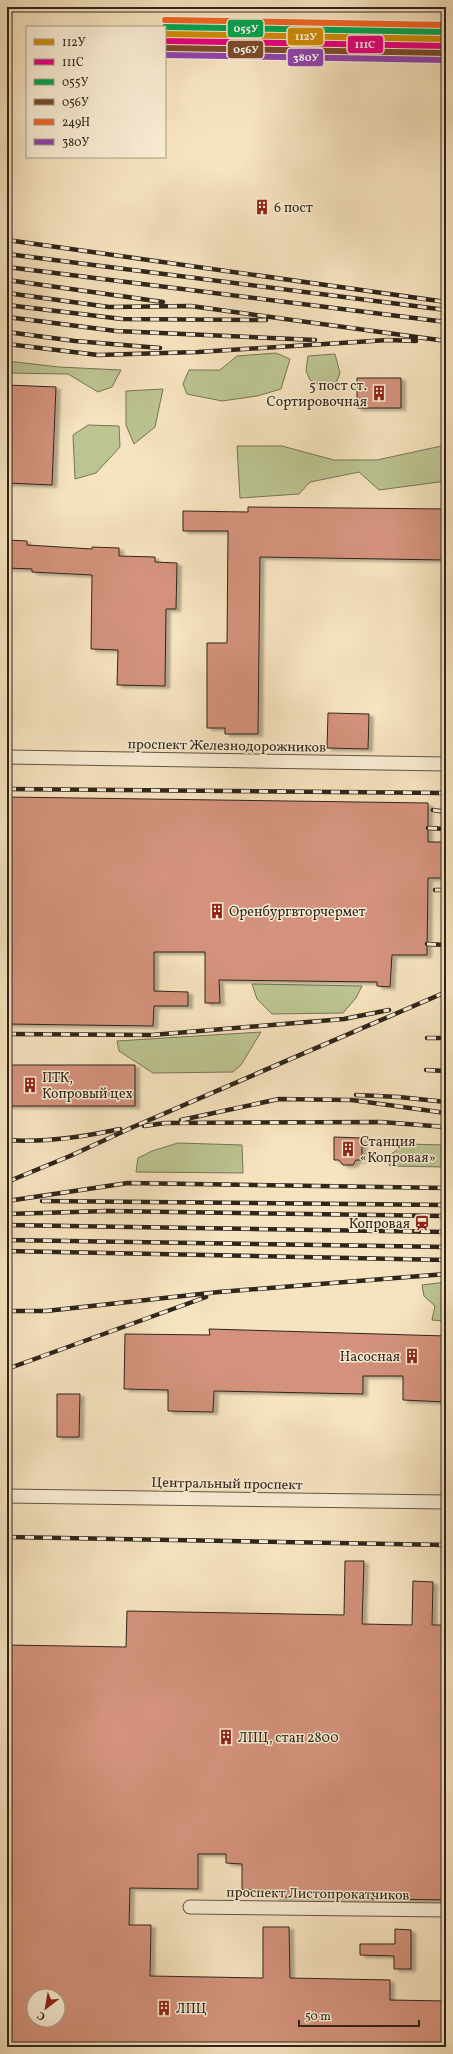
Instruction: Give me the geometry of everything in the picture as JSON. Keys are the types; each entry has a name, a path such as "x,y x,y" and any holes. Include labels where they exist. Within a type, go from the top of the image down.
{"street":[{"name":"проспект Железнодорожников","path":"7,757 446,764"},
{"name":"Центральный проспект","path":"7,1496 446,1502"},
{"name":"проспект Листопрокатчиков","path":"190,1907 446,1910"}],"green space":[{"path":"276,353 290,359 281,389 257,396 222,401 187,394 183,384 189,370 220,370 237,356"},
{"path":"335,354 340,373 336,383 320,385 310,380 306,371 308,356"},
{"path":"7,361 59,367 121,370 112,387 98,392 68,374 7,373"},
{"path":"163,389 155,427 134,444 126,425 126,391"},
{"path":"88,425 119,426 120,447 96,473 75,479 73,435"},
{"path":"446,445 446,481 379,490 359,472 310,482 299,494 240,498 237,446 282,446 334,460 377,460"},
{"path":"252,984 362,986 356,998 343,1013 272,1014 257,999"},
{"path":"261,1032 241,1065 233,1072 153,1073 119,1051 117,1041"},
{"path":"178,1143 242,1145 243,1173 136,1172 138,1158 152,1151"},
{"path":"405,1144 446,1145 446,1167 390,1166 386,1158"},
{"path":"446,1282 446,1321 432,1320 435,1306 424,1296 422,1285"}],"building":[{"name":"5 пост ст. Сортировочная","path":"357,378 401,378 401,408 357,408"},
{"path":"7,385 56,387 52,485 7,483"},
{"path":"248,507 446,509 446,560 260,557 258,734 225,734 225,728 207,728 207,643 227,643 228,531 183,531 183,511 248,512"},
{"path":"7,540 27,541 27,545 92,549 92,547 119,548 119,556 155,557 155,562 177,563 176,609 166,609 165,686 117,685 118,650 91,649 92,575 32,572 32,569 7,568"},
{"path":"328,713 369,714 368,749 327,748"},
{"name":"Оренбургвторчермет","path":"7,797 428,803 428,842 443,842 442,878 428,878 427,955 392,955 390,987 377,986 377,982 219,980 220,1003 205,1003 205,952 154,952 154,991 188,992 188,1006 154,1006 153,1026 7,1024"},
{"path":"7,1065 135,1065 135,1106 7,1106"},
{"name":"Станция «Копровая»","path":"334,1137 362,1138 362,1160 356,1160 353,1165 343,1165 339,1160 334,1160"},
{"path":"209,1329 446,1336 446,1402 403,1400 403,1376 363,1376 363,1394 214,1391 213,1412 168,1411 168,1390 124,1389 125,1334 210,1335"},
{"path":"57,1394 80,1394 79,1437 57,1437"},
{"name":"ЛПЦ, стан 2800","path":"345,1561 364,1561 362,1624 412,1625 413,1581 433,1582 432,1625 446,1625 446,1900 274,1897 275,1890 242,1890 242,1864 226,1863 226,1854 198,1854 198,1889 130,1888 129,1925 151,1925 150,1976 263,1978 263,1927 289,1927 290,1978 390,1980 390,2000 446,2001 446,2047 7,2047 7,1645 126,1647 127,1611 344,1615"},
{"path":"395,1929 411,1930 411,1969 394,1969 394,1956 360,1955 360,1944 395,1944"}],"railway":[{"path":"7,240 446,302"},
{"path":"7,254 446,310"},
{"path":"7,267 446,322"},
{"path":"7,280 163,302"},
{"path":"7,293 109,307 191,306 446,341"},
{"path":"7,305 122,319 266,320"},
{"path":"7,317 116,331 315,340"},
{"path":"7,332 75,341 160,348"},
{"path":"7,344 98,355 198,352 388,340 416,341"},
{"path":"7,789 446,793"},
{"path":"433,810 446,812"},
{"path":"428,828 446,829"},
{"path":"435,890 446,890"},
{"path":"427,944 446,945"},
{"path":"7,1182 446,992"},
{"path":"7,1034 152,1035 344,1019 389,1010"},
{"path":"427,1038 446,1038"},
{"path":"426,1070 446,1071"},
{"path":"356,1095 399,1097 446,1102"},
{"path":"181,1120 279,1099 352,1100 446,1113"},
{"path":"144,1126 165,1123 381,1122 446,1127"},
{"path":"7,1140 35,1141 64,1139 120,1129"},
{"path":"7,1201 128,1183 446,1188"},
{"path":"42,1201 446,1205"},
{"path":"7,1214 107,1211 446,1216"},
{"path":"7,1225 446,1232"},
{"path":"7,1240 446,1247"},
{"path":"7,1251 446,1260"},
{"path":"7,1311 46,1311 219,1292 446,1274"},
{"path":"7,1369 206,1297"},
{"path":"7,1537 446,1545"}],"transit line":[{"name":"249Н","path":"165,20 446,25"},
{"name":"055У","path":"166,27 446,32"},
{"name":"112У","path":"166,34 446,39"},
{"name":"111С","path":"166,41 446,46"},
{"name":"056У","path":"166,48 446,53"},
{"name":"380У","path":"166,55 446,60"}],"place":[{"name":"6 пост","path":"262,207"},
{"name":"5 пост ст. Сортировочная","path":"379,393"},
{"name":"Оренбургвторчермет","path":"217,911"},
{"name":"ПТК, Копровый цех","path":"30,1085"},
{"name":"Станция «Копровая»","path":"348,1149"},
{"name":"Копровая","path":"422,1223"},
{"name":"Насосная","path":"412,1356"},
{"name":"ЛПЦ, стан 2800","path":"226,1737"},
{"name":"ЛПЦ","path":"164,2008"}]}
